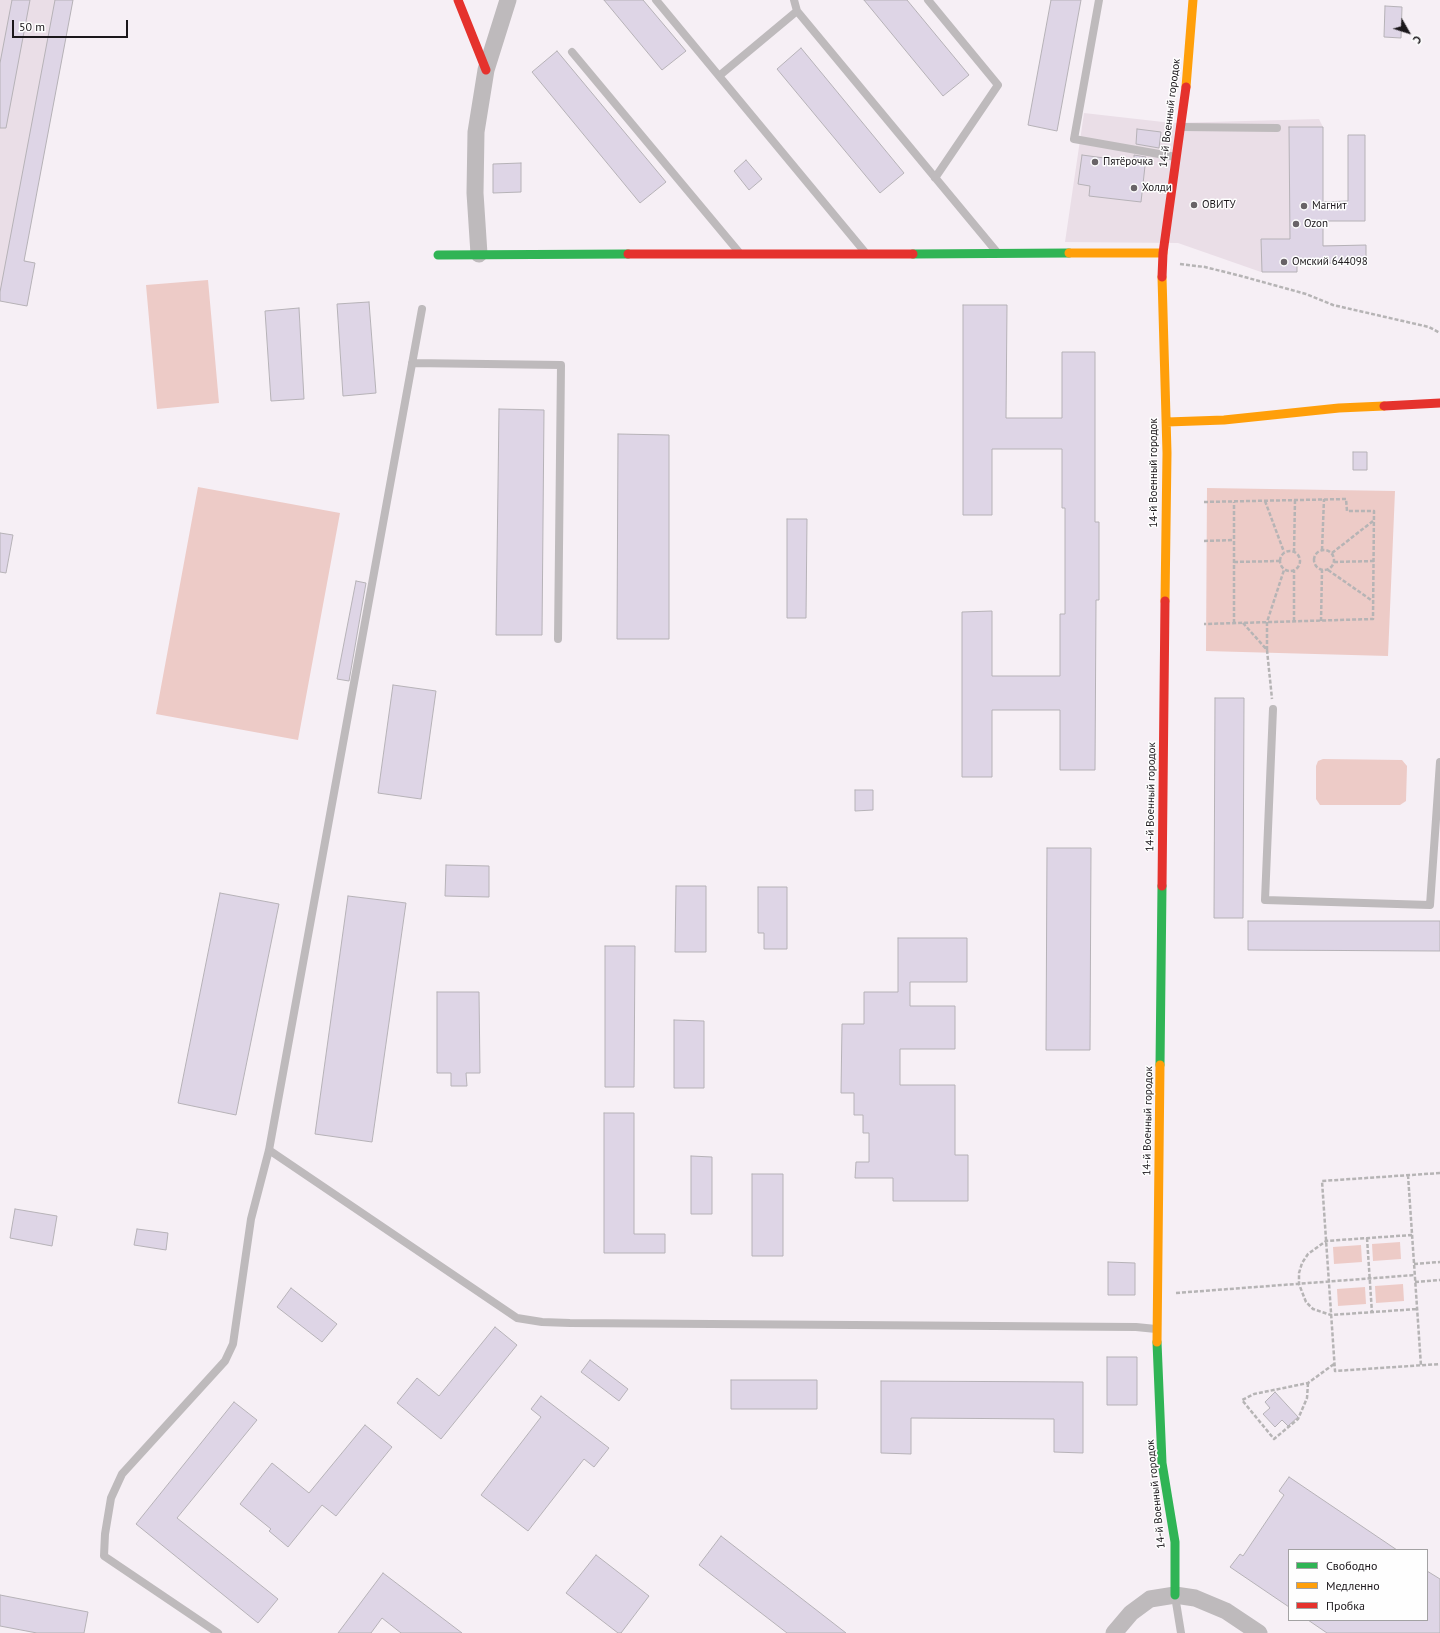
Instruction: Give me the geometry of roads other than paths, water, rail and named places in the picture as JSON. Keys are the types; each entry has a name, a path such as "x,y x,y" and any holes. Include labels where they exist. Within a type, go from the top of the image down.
{"street":[{"path":"458,0 486,70"},
{"path":"479,254 475,193 476,132 486,70 508,0"},
{"name":"14-й Военный городок","path":"1175,1595 1175,1542 1162,1462 1157,1330 1166,422 1163,257 1189,61 1193,0"},
{"path":"438,254 997,253 1163,257"},
{"path":"1166,422 1224,420 1339,408 1440,403"},
{"path":"1114,1633 1131,1613 1150,1599 1175,1595 1195,1598 1226,1612 1259,1633"}],"lane":[{"path":"656,0 866,253"},
{"path":"794,0 796,11 997,253"},
{"path":"928,0 998,85 935,178"},
{"path":"1099,0 1074,139 1177,157"},
{"path":"719,76 796,11"},
{"path":"572,52 739,254"},
{"path":"1181,127 1277,128"},
{"path":"218,1633 104,1556 105,1534 111,1498 122,1474 225,1361 233,1344 251,1219 269,1150 422,309"},
{"path":"412,363 561,364 558,639"},
{"path":"1273,710 1265,900 1430,905 1440,762"},
{"path":"269,1150 518,1318 542,1322 570,1324 1136,1327 1157,1330"},
{"path":"1175,1595 1181,1633"}],"place":[{"name":"Пятёрочка","path":"1095,162"},
{"name":"Холди","path":"1134,188"},
{"name":"ОВИТУ","path":"1194,205"},
{"name":"Магнит","path":"1304,206"},
{"name":"Ozon","path":"1296,224"},
{"name":"Омский 644098","path":"1284,262"}]}
